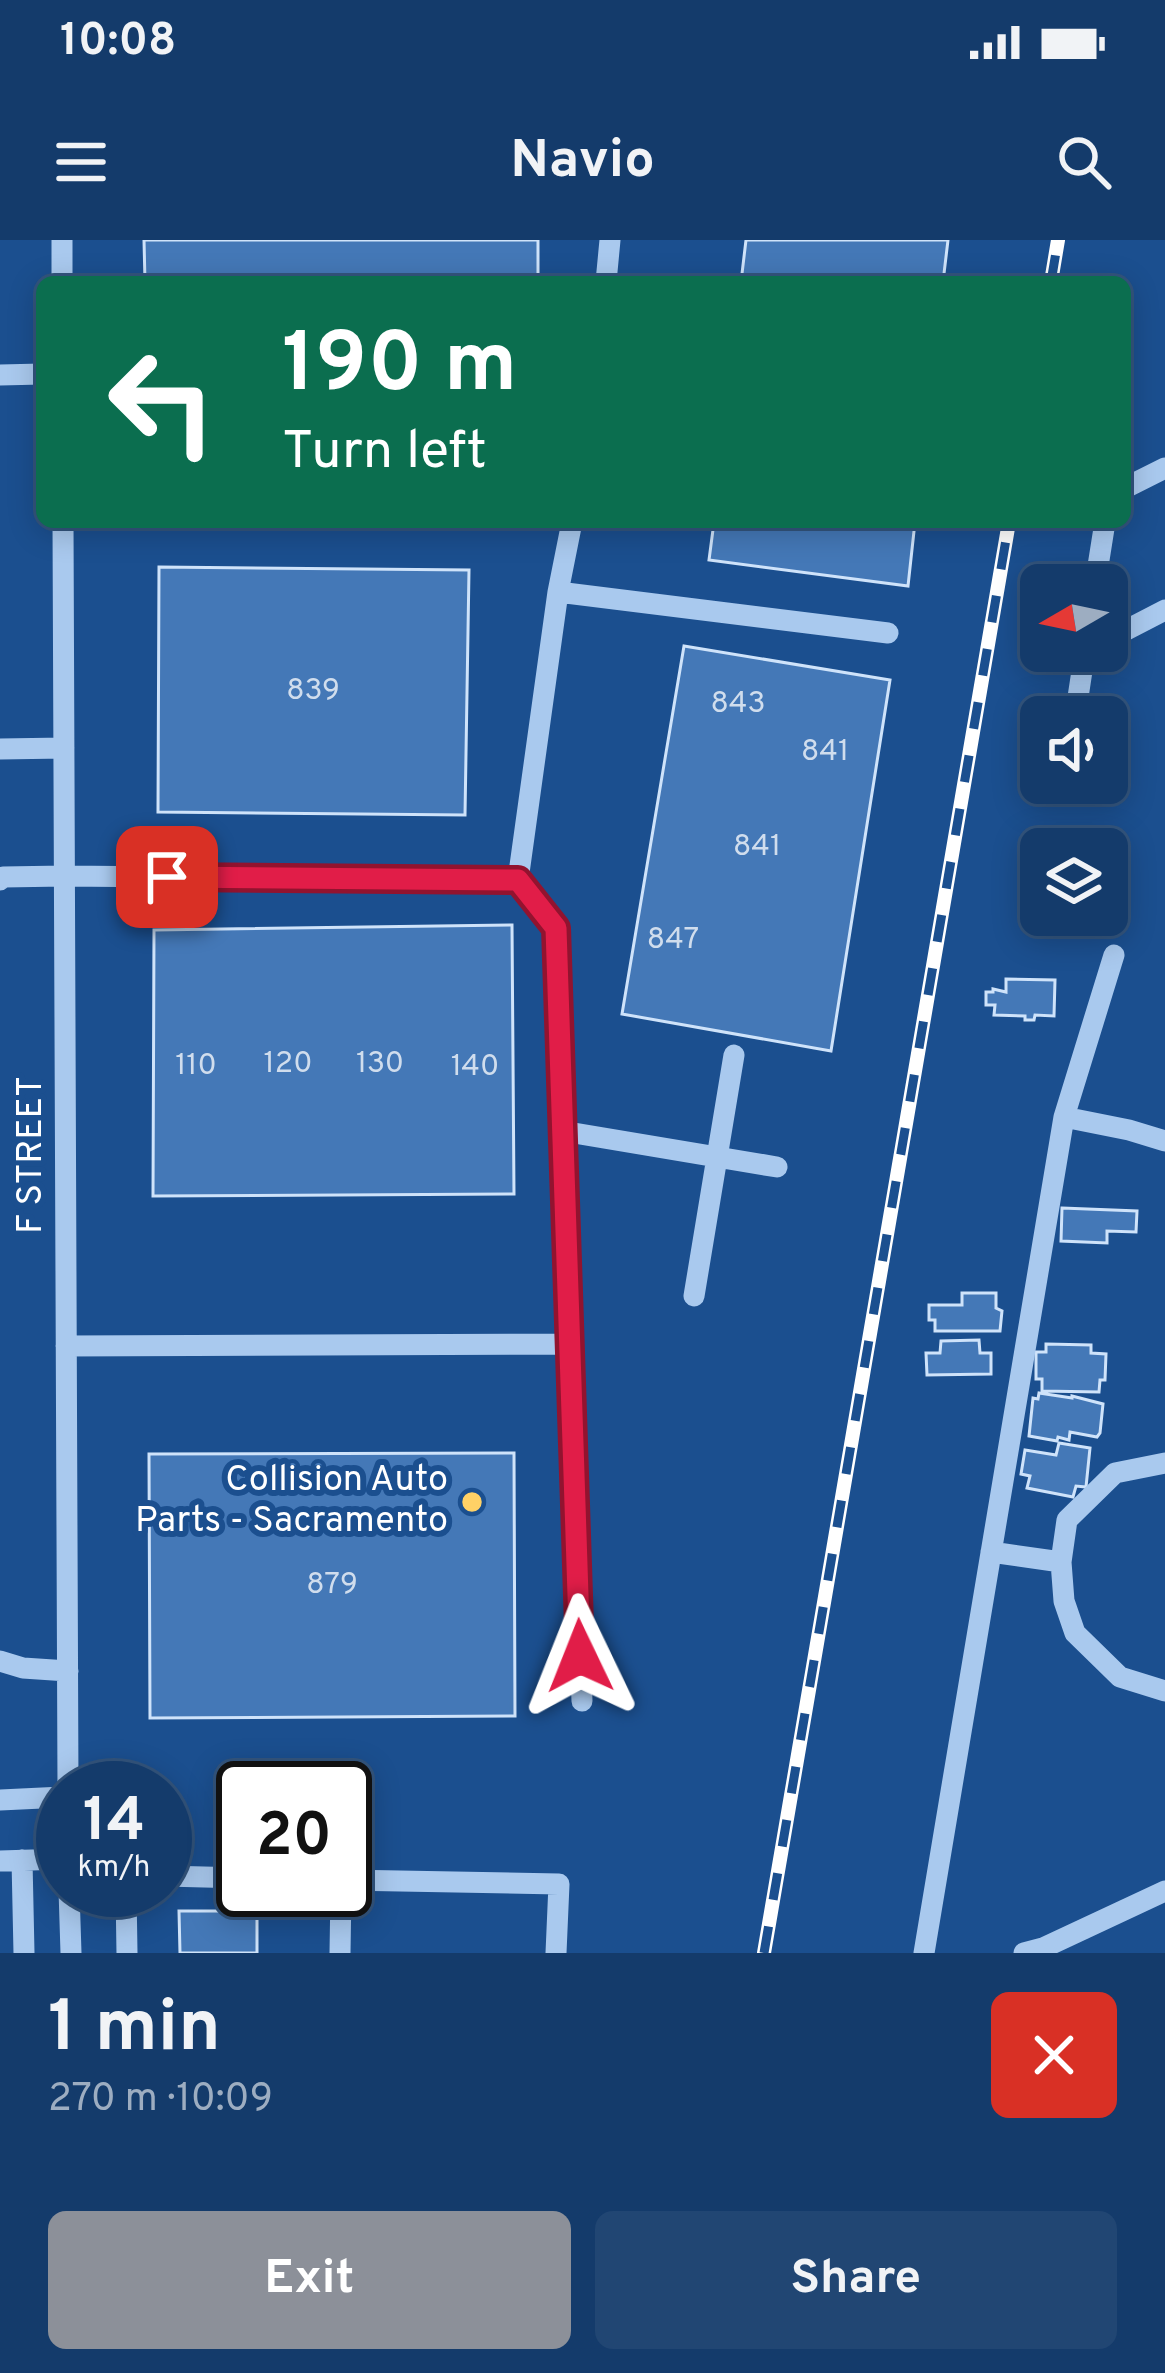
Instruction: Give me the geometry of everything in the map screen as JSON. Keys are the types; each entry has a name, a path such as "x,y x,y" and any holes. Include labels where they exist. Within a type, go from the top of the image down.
{"street":[{"path":"62,240 62,276"},
{"path":"607,276 610,240"},
{"path":"0,376 36,374"},
{"path":"1131,485 1165,468"},
{"name":"F STREET","path":"63,528 68,1761"},
{"path":"571,528 518,880 556,928 582,1701"},
{"path":"1098,564 1104,528"},
{"path":"558,592 888,633"},
{"path":"1128,629 1165,610"},
{"path":"0,749 64,748"},
{"path":"1,877 518,880"},
{"path":"924,1953 1064,1117 1114,955"},
{"path":"694,1296 734,1054"},
{"path":"1064,1117 1165,1141"},
{"path":"562,1131 776,1167"},
{"path":"66,1346 569,1344"},
{"path":"1165,1463 1115,1473 1067,1520 1061,1562 1064,1601 1075,1634 1120,1677 1165,1691"},
{"path":"991,1552 1061,1562"},
{"path":"0,1661 68,1671"},
{"path":"0,1799 36,1798"},
{"path":"11,1861 24,1953"},
{"path":"372,1881 560,1884 556,1953"},
{"path":"1024,1953 1165,1892"},
{"path":"70,1917 71,1953"},
{"path":"126,1917 127,1953"},
{"path":"340,1953 341,1917"}],"building":[{"path":"144,240 538,240 538,276 145,276"},
{"path":"746,240 948,240 944,276 742,276"},
{"path":"713,528 914,528 908,586 709,560"},
{"path":"159,567 469,570 465,815 158,812"},
{"path":"684,646 890,680 831,1051 622,1014"},
{"path":"512,925 514,1194 153,1196 154,930"},
{"path":"1006,979 1055,980 1054,1016 1025,1020 1025,1016 994,1015 995,1005 986,1005 986,992 1006,992"},
{"path":"1062,1208 1137,1211 1136,1232 1107,1231 1107,1243 1061,1241"},
{"path":"962,1293 996,1293 996,1308 1002,1311 1000,1331 935,1331 929,1305 962,1305"},
{"path":"979,1340 980,1353 991,1353 991,1374 927,1375 926,1353 940,1353 941,1341"},
{"path":"1046,1344 1091,1345 1091,1353 1106,1354 1105,1380 1100,1380 1099,1392 1042,1391 1042,1379 1036,1379 1036,1352 1046,1352"},
{"path":"1039,1393 1103,1404 1100,1433 1097,1437 1070,1432 1069,1440 1058,1437 1057,1441 1029,1436 1033,1398 1038,1399"},
{"path":"1059,1443 1090,1448 1086,1487 1076,1486 1073,1497 1027,1488 1030,1476 1021,1474 1025,1450 1056,1455"},
{"path":"514,1453 515,1716 150,1718 149,1454"},
{"path":"192,1911 216,1911 216,1917 257,1917 257,1953 180,1953 179,1917 192,1917"}],"railway":[{"path":"1052,276 1058,240"},
{"path":"764,1953 1008,528"}],"place":[{"name":"Collision Auto Parts - Sacramento","path":"472,1502"}],"route":[{"path":"167,877 518,880 556,928 580,1656"}]}
